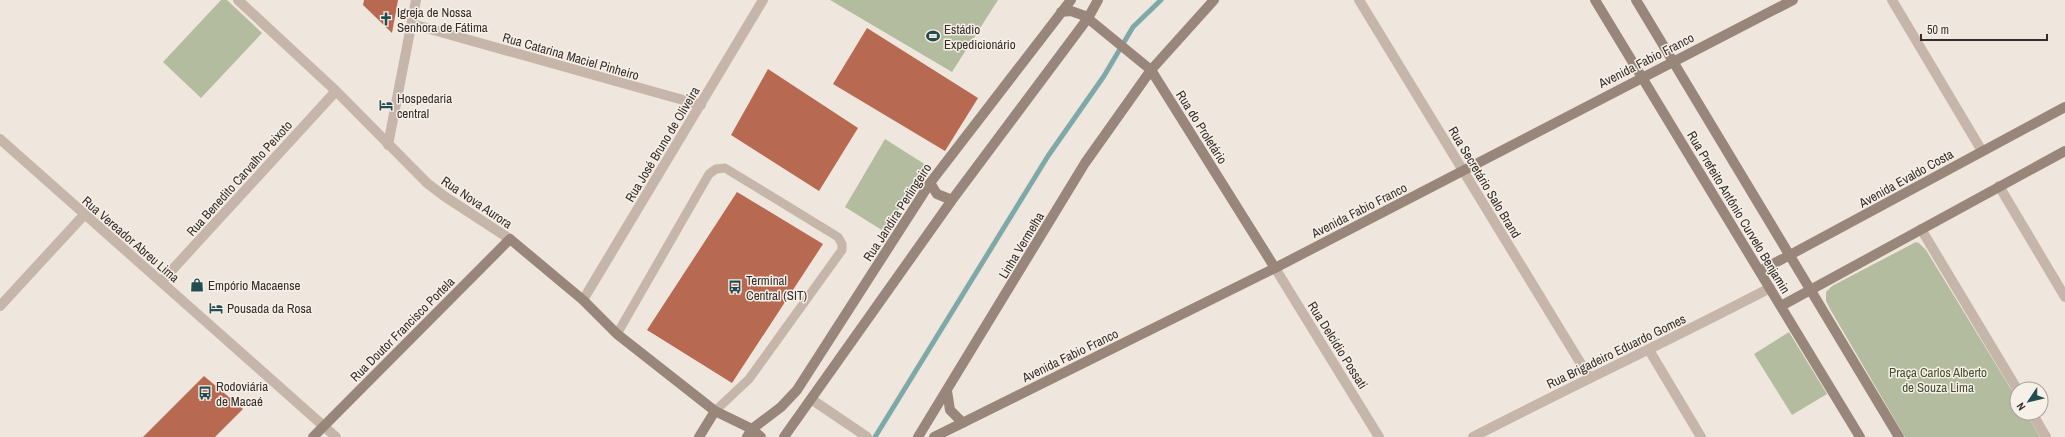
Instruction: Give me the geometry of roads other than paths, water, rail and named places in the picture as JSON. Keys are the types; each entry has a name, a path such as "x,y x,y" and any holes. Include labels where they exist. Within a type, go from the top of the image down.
{"main road":[{"name":"Rua Jandira Perlingeiro","path":"749,433 781,407 805,379 930,183 1071,0"},
{"path":"784,437 952,200 1088,18 1098,0"},
{"name":"Linha Vermelha","path":"918,437 1085,163 1148,67 1214,0"},
{"name":"Rua Prefeito Antônio Curvelo Benjamin","path":"1595,0 1860,437"},
{"name":"Rua Prefeito Antônio Curvelo Benjamin","path":"1636,0 1899,437"},
{"name":"Avenida Fabio Franco","path":"934,437 1275,268 1641,77 1793,0"},
{"path":"1061,12 1078,12 1088,18"},
{"name":"Rua do Proletário","path":"1088,18 1148,67 1275,268"},
{"name":"Avenida Evaldo Costa","path":"1760,271 1790,257 2065,107"},
{"path":"1780,306 2065,151"},
{"path":"930,183 936,194 952,200"},
{"name":"Rua Nova Aurora","path":"510,239 583,300 617,334 715,411 749,433 761,437"},
{"name":"Rua Doutor Francisco Portela","path":"313,437 510,239"},
{"path":"947,391 950,410 963,423"},
{"path":"699,437 715,411"}],"street":[{"name":"Rua Nova Aurora","path":"238,0 336,91 388,145 438,192 510,239"},
{"path":"388,145 416,0"},
{"name":"Rua José Bruno de Oliveira","path":"583,300 763,0"},
{"name":"Rua Secretário Salo Brand","path":"1360,0 1589,377"},
{"path":"1892,0 1982,151"},
{"name":"Rua Catarina Maciel Pinheiro","path":"412,24 701,105"},
{"name":"Rua Benedito Carvalho Peixoto","path":"161,282 336,91"},
{"name":"Rua Vereador Abreu Lima","path":"0,140 336,437"},
{"path":"1999,186 2065,297"},
{"path":"0,306 84,215"},
{"path":"1921,229 2012,381"},
{"name":"Rua Delcídio Possati","path":"1275,268 1379,437"},
{"name":"Rua Brigadeiro Eduardo Gomes","path":"1473,437 1589,377 1649,350 1770,288"},
{"path":"1649,350 1701,437"},
{"path":"810,400 867,437"},
{"path":"2037,421 2046,437"}],"lane":[{"path":"617,334 709,174 716,169 725,168 838,237 842,244 842,250 749,379 715,411"}],"waterway":[{"path":"875,437 1048,156 1104,76 1133,27 1161,0"}],"place":[{"name":"Igreja de Nossa Senhora de Fátima","path":"386,19"},
{"name":"Estádio Expedicionário","path":"933,36"},
{"name":"Hospedaria central","path":"386,105"},
{"name":"Empório Macaense","path":"197,285"},
{"name":"Terminal Central (SIT)","path":"735,287"},
{"name":"Pousada da Rosa","path":"216,308"},
{"name":"Rodoviária de Macaé","path":"205,393"}],"park label":[{"name":"Praça Carlos Alberto de Souza Lima","path":"1938,380"}]}
